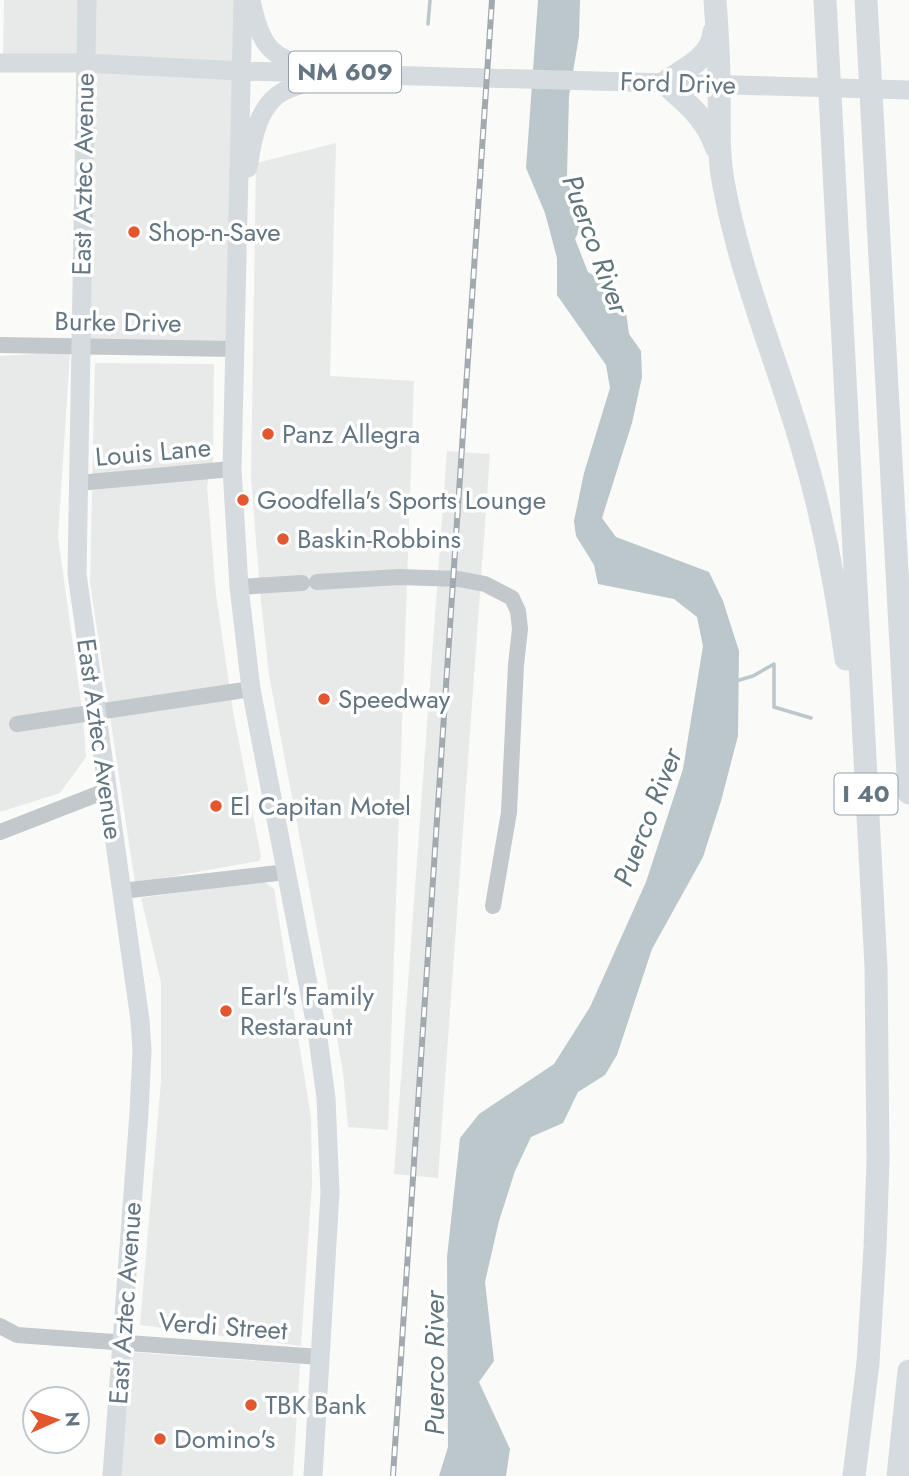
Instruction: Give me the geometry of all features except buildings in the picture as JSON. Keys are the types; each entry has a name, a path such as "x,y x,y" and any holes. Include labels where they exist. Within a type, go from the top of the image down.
{"highway":[{"name":"I 40","path":"825,0 876,967 878,1159 875,1248 868,1363 854,1476"},
{"name":"I 40","path":"866,0 909,793"},
{"path":"715,3 719,85 718,139 723,184"},
{"path":"715,3 713,40 705,54 653,82 688,104 711,132 718,152 742,262 820,508 836,590 869,845"},
{"path":"898,1476 909,1371"}],"main road":[{"name":"East Aztec Avenue","path":"86,0 77,574 142,1050 112,1476"},
{"path":"243,0 232,469 239,587 251,689 317,1031 326,1098 330,1193 313,1476"},
{"path":"251,0 262,39 271,51 287,62 343,72"},
{"path":"0,63 85,63 242,71"},
{"name":"NM 609","path":"242,71 343,72"},
{"path":"236,277 250,156 257,125 265,109 272,99 286,90 343,72"},
{"name":"Ford Drive","path":"343,72 909,90"}],"street":[{"name":"Burke Drive","path":"0,345 235,349"},
{"name":"Louis Lane","path":"78,483 232,469"},
{"path":"239,587 399,577 458,579 485,584 512,598 520,629 509,811 493,906"},
{"path":"17,724 251,689"},
{"path":"0,832 108,790"},
{"path":"122,891 286,872"},
{"name":"Verdi Street","path":"0,1326 17,1335 320,1357"}],"shaded area":[{"path":"4,0 243,0 235,349 80,346 85,63 3,63"},
{"path":"538,0 580,0 579,36 569,96 567,176 580,229 575,239 588,272 608,284 626,312 629,334 641,351 642,377 632,423 602,518 616,537 709,572 723,601 739,651 738,736 703,857 652,949 617,1055 605,1075 578,1092 563,1123 531,1137 515,1171 499,1221 485,1282 494,1361 479,1382 510,1449 506,1476 439,1476 448,1447 447,1257 460,1138 479,1114 554,1064 590,1007 646,882 683,769 703,646 697,617 674,599 598,584 594,565 576,536 574,521 584,473 610,388 606,365 557,295 557,258 545,213 526,168"},
{"path":"336,143 330,376 414,381 388,1130 348,1127 343,1072 269,675 251,477 256,163"},
{"path":"70,352 58,537 86,757 60,793 0,812 0,356"},
{"path":"95,363 214,364 213,461 207,486 216,594 233,711 261,856 259,861 135,883 90,583"},
{"path":"447,451 490,454 438,1178 394,1174"},
{"path":"263,881 274,889 311,1117 312,1183 301,1346 140,1325 161,1081 161,983 141,898"},
{"path":"130,1352 300,1364 293,1476 121,1476"}],"waterway":[{"path":"428,24 430,0"},
{"path":"736,681 753,676 774,664 774,707 811,718"}],"railway":[{"path":"393,1476 492,0"}],"place":[{"name":"Shop-n-Save","path":"134,232"},
{"name":"Panz Allegra","path":"268,434"},
{"name":"Goodfella's Sports Lounge","path":"243,500"},
{"name":"Baskin-Robbins","path":"283,539"},
{"name":"Speedway","path":"324,699"},
{"name":"El Capitan Motel","path":"216,806"},
{"name":"Earl's Family Restaraunt","path":"226,1011"},
{"name":"TBK Bank","path":"251,1405"},
{"name":"Domino's","path":"160,1439"}],"water label":[{"name":"Puerco River","path":"596,244"},
{"name":"Puerco River","path":"647,817"},
{"name":"Puerco River","path":"434,1363"}]}
